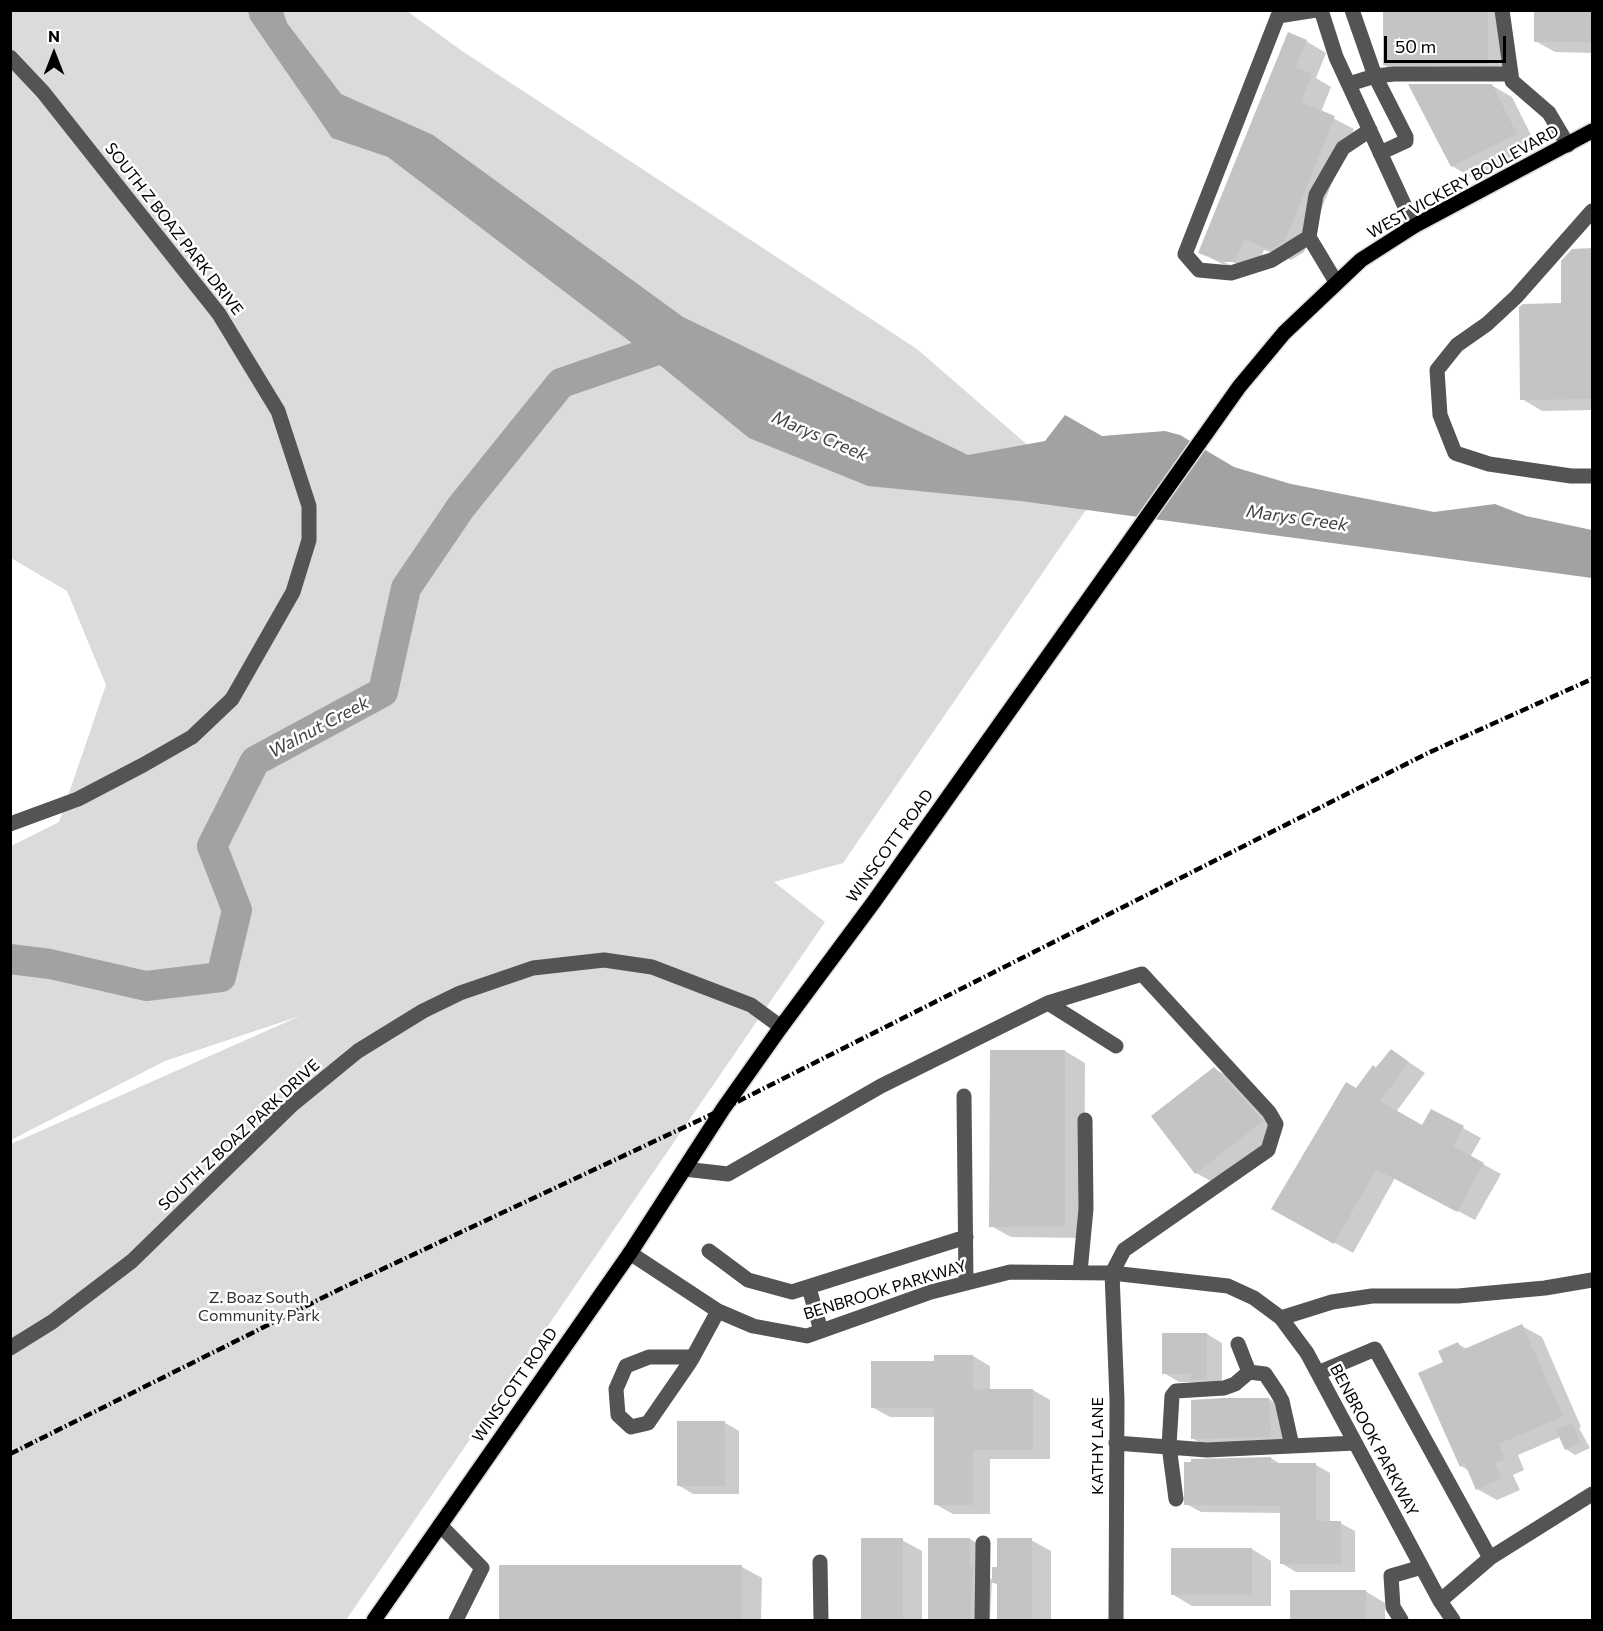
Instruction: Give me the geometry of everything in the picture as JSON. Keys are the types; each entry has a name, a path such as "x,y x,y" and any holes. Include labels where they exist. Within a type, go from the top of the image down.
{"main road":[{"name":"WEST VICKERY BOULEVARD","path":"1127,546 1227,405 1284,333 1336,282 1361,260 1414,226 1593,131"},
{"name":"WINSCOTT ROAD","path":"374,1620 630,1253 781,1027 1127,546"}],"street":[{"path":"1309,237 1272,260 1231,273 1199,270 1185,254 1278,16 1316,10"},
{"path":"1321,10 1336,57 1414,226"},
{"path":"1352,10 1375,76 1406,141 1380,153"},
{"path":"1502,10 1509,74 1512,81 1549,113 1568,145"},
{"name":"SOUTH Z BOAZ PARK DRIVE","path":"10,57 64,118 219,314 278,411 305,489 309,506 309,540 293,592 232,699 192,737 78,799 10,824"},
{"path":"1349,84 1375,76 1509,74"},
{"path":"1336,282 1309,237 1316,195 1343,148 1370,130"},
{"path":"1593,211 1516,297 1487,324 1457,345 1437,370 1440,415 1455,453 1490,464 1571,476 1593,476"},
{"name":"SOUTH Z BOAZ PARK DRIVE","path":"10,1348 52,1322 132,1261 292,1105 358,1051 423,1011 459,993 533,968 604,960 652,967 751,1005 781,1027"},
{"path":"684,1169 728,1174 881,1086 1048,1003 1142,974 1269,1112 1276,1124 1268,1150 1124,1250 1112,1273"},
{"path":"1048,1003 1116,1046"},
{"path":"964,1096 966,1283"},
{"path":"1080,1272 1086,1209 1085,1120"},
{"path":"709,1251 748,1280 792,1293 966,1237"},
{"name":"BENBROOK PARKWAY","path":"630,1253 718,1311 753,1326 807,1336 931,1292 1010,1272 1112,1273 1228,1286 1254,1298 1281,1318 1317,1373 1440,1601 1453,1620"},
{"name":"KATHY LANE","path":"1112,1273 1116,1443 1116,1620"},
{"path":"1281,1318 1332,1302 1372,1296 1458,1296 1545,1288 1593,1280"},
{"path":"809,1288 821,1331"},
{"path":"693,1357 649,1357 626,1366 616,1389 618,1415 631,1427 648,1423 693,1357 718,1311"},
{"path":"1238,1344 1249,1372"},
{"path":"1317,1373 1375,1349 1490,1558"},
{"path":"1176,1499 1169,1446 1172,1396 1176,1391 1224,1388 1235,1384 1249,1372 1265,1374 1282,1401 1292,1446"},
{"path":"1116,1443 1207,1450 1355,1443"},
{"path":"1440,1601 1490,1558 1593,1494"},
{"path":"440,1525 482,1568 456,1620"},
{"path":"982,1620 983,1543"},
{"path":"820,1563 821,1620"},
{"path":"1401,1620 1393,1607 1391,1576 1422,1567"}],"green space":[{"name":"Z. Boaz South Community Park","path":"11,11 407,11 462,51 917,349 1092,501 843,863 774,882 825,922 346,1620 11,1620 11,1144 300,1016 165,1061 11,1140 11,846 59,822 106,685 67,591 11,558"}],"water":[{"name":"Marys Creek","path":"248,11 283,11 287,23 341,94 433,135 683,317 968,455 1045,441 1065,415 1102,436 1165,431 1180,435 1234,467 1291,484 1434,512 1495,504 1526,516 1592,530 1592,578 1020,501 868,486 749,438 645,353 388,157 332,138 250,19"}],"building":[{"path":"1383,10 1488,10 1488,64 1383,65"},
{"path":"1534,10 1593,10 1593,42 1534,42"},
{"path":"1288,32 1307,40 1296,67 1312,74 1301,102 1335,116 1285,241 1270,250 1244,239 1235,262 1222,262 1198,253"},
{"path":"1408,84 1492,84 1517,134 1451,167"},
{"path":"1593,248 1593,399 1520,400 1519,307 1523,304 1561,303 1561,261 1572,249"},
{"path":"1391,1049 1409,1062 1380,1101 1422,1125 1431,1109 1464,1126 1453,1146 1484,1163 1457,1212 1376,1169 1334,1244 1271,1209 1346,1082 1356,1088 1373,1065 1376,1068"},
{"path":"990,1050 1065,1050 1065,1227 989,1227"},
{"path":"1214,1067 1263,1121 1195,1174 1151,1116"},
{"path":"1522,1324 1563,1416 1499,1444 1505,1459 1495,1463 1501,1479 1476,1490 1465,1464 1460,1467 1418,1373 1443,1362 1438,1351 1458,1342 1462,1350"},
{"path":"1162,1333 1207,1333 1207,1379 1191,1380 1191,1374 1162,1374"},
{"path":"934,1355 973,1355 973,1389 1033,1389 1033,1450 973,1450 973,1505 934,1505 934,1408 871,1408 871,1361 934,1361"},
{"path":"1269,1398 1271,1437 1191,1439 1191,1400"},
{"path":"677,1421 725,1421 725,1486 677,1486"},
{"path":"1572,1423 1581,1443 1565,1450 1556,1430"},
{"path":"1271,1457 1271,1463 1316,1463 1316,1521 1341,1521 1341,1564 1280,1564 1280,1506 1184,1505 1184,1462 1191,1462 1191,1459"},
{"path":"861,1538 903,1538 903,1620 861,1620"},
{"path":"928,1538 970,1538 970,1567 973,1567 970,1620 928,1620"},
{"path":"997,1538 1032,1538 1032,1620 997,1620 997,1583 992,1583 992,1567 997,1567"},
{"path":"1171,1548 1252,1548 1252,1595 1171,1595"},
{"path":"499,1565 742,1565 742,1620 499,1620"},
{"path":"1290,1590 1366,1590 1366,1620 1290,1620"}],"waterway":[{"name":"Walnut Creek","path":"10,959 50,964 146,986 221,977 237,910 212,846 255,761 383,692 406,588 461,507 561,383 672,345"}],"railway":[{"path":"10,1454 340,1289 723,1109 1428,753 1592,679"}]}
